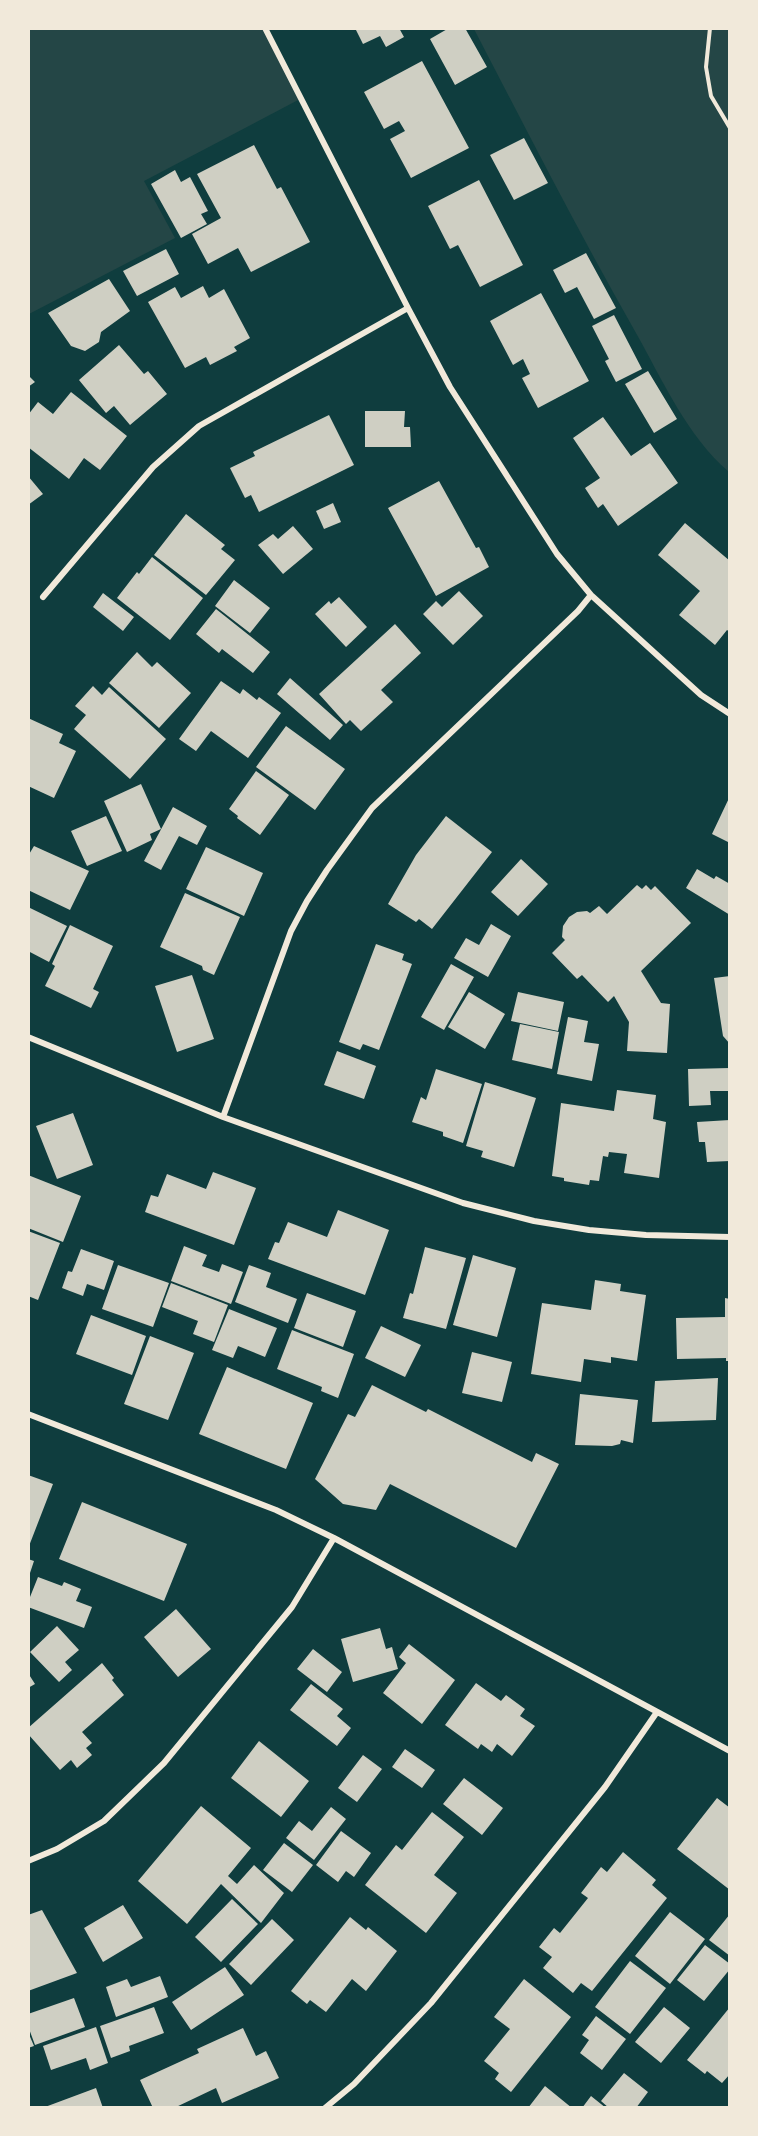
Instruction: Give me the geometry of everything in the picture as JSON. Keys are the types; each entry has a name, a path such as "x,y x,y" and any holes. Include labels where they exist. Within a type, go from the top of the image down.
{"street":[{"path":"264,28 450,387 557,554 591,595 701,695 729,714"},
{"path":"43,597 153,467 199,426 408,308"},
{"path":"223,1117 291,931 327,870 372,808 578,611 591,595"},
{"path":"28,1036 223,1117 463,1203 534,1221 588,1230 646,1235 729,1237"},
{"path":"28,1414 276,1510 334,1538 729,1751"},
{"path":"28,1861 57,1849 104,1821 164,1763 292,1607 334,1538"},
{"path":"325,2108 354,2084 431,2003 605,1787 657,1712"}],"path":[{"path":"710,28 706,68 711,96 729,128"}],"shaded area":[{"path":"29,29 263,29 300,99 144,181 175,238 29,314"},
{"path":"474,29 729,29 729,472 714,458 688,425 666,389"}],"building":[{"path":"355,28 399,28 404,37 386,47 380,36 363,44"},
{"path":"449,28 465,28 487,67 455,85 430,39"},
{"path":"422,61 469,148 411,178 390,139 405,131 399,121 384,129 364,92"},
{"path":"524,138 548,183 514,200 490,155"},
{"path":"254,145 277,189 281,187 310,242 251,272 238,248 208,264 192,234 221,218 197,174"},
{"path":"175,170 181,182 190,177 208,211 201,214 207,224 181,238 151,184"},
{"path":"479,180 523,265 480,287 458,245 450,249 428,206"},
{"path":"166,249 179,274 137,296 123,271"},
{"path":"586,253 616,308 594,319 577,287 565,293 553,270"},
{"path":"109,279 130,311 101,332 99,342 85,351 71,346 48,313"},
{"path":"203,286 209,298 224,289 250,338 234,347 237,351 210,365 206,357 185,368 148,302 175,287 181,298"},
{"path":"541,293 589,381 538,408 522,378 530,374 523,359 513,365 490,321"},
{"path":"614,315 642,369 616,382 605,361 609,359 592,326"},
{"path":"119,345 144,374 148,371 167,394 130,425 114,406 106,413 79,380"},
{"path":"648,371 677,419 654,433 625,384"},
{"path":"28,375 35,382 28,387"},
{"path":"71,392 127,436 100,470 84,458 69,479 28,447 28,415 38,402 53,414"},
{"path":"365,411 405,411 404,427 410,427 411,447 365,447"},
{"path":"329,415 354,465 259,512 251,495 245,498 230,468 255,456 253,452"},
{"path":"603,417 631,456 650,443 678,483 618,526 603,504 598,508 585,488 600,478 573,438"},
{"path":"28,476 43,494 28,505"},
{"path":"439,481 489,567 436,596 388,508"},
{"path":"333,503 341,522 324,529 316,511"},
{"path":"186,514 225,545 221,549 235,560 206,595 154,555"},
{"path":"685,523 730,561 730,632 727,630 715,645 679,615 700,591 658,555"},
{"path":"293,526 313,549 283,574 258,545 273,534 278,539"},
{"path":"152,557 203,598 170,640 117,598"},
{"path":"234,580 270,608 250,633 215,606"},
{"path":"459,591 483,616 453,645 423,614 436,601 442,607"},
{"path":"103,593 134,617 123,631 93,607"},
{"path":"339,597 367,627 346,647 315,614 329,601 331,604"},
{"path":"216,609 270,652 253,673 222,649 219,653 196,634"},
{"path":"395,624 421,653 381,690 393,702 361,731 350,720 346,724 319,694"},
{"path":"137,652 152,667 157,662 191,693 159,728 109,683"},
{"path":"290,678 343,725 330,740 277,694"},
{"path":"221,681 240,694 243,689 257,700 259,697 281,713 248,758 211,731 196,751 179,739"},
{"path":"93,686 102,695 109,687 166,739 130,779 74,729 86,715 75,706"},
{"path":"28,718 63,734 59,743 76,751 54,798 28,786"},
{"path":"286,726 345,769 315,810 256,767"},
{"path":"256,771 289,795 260,835 229,809"},
{"path":"141,784 161,829 150,834 152,840 127,852 104,801"},
{"path":"730,796 730,843 712,834"},
{"path":"173,807 207,826 197,845 179,836 161,870 144,861"},
{"path":"106,816 122,851 87,866 71,831"},
{"path":"446,816 492,852 432,929 419,919 416,922 388,904 416,855"},
{"path":"34,846 89,871 70,910 28,890 28,856"},
{"path":"206,847 263,873 244,916 186,889"},
{"path":"521,859 548,884 518,916 491,892"},
{"path":"697,869 714,879 716,876 730,884 730,915 686,888"},
{"path":"637,885 642,889 646,885 651,890 655,886 691,923 641,971 661,1003 670,1004 667,1053 627,1051 629,1022 614,996 608,1002 582,975 577,979 552,953 565,940 562,937 563,926 569,917 577,912 590,913 599,906 607,914"},
{"path":"185,893 240,917 214,975 203,970 202,966 160,947"},
{"path":"28,907 67,926 49,962 28,951"},
{"path":"491,924 511,936 488,977 454,958 466,938 479,945"},
{"path":"70,925 113,946 93,989 99,992 91,1008 45,986 55,966 52,964"},
{"path":"376,944 404,954 402,960 412,964 379,1050 363,1044 360,1050 339,1042"},
{"path":"451,964 474,977 444,1030 421,1017"},
{"path":"192,975 214,1039 177,1052 155,986"},
{"path":"730,976 730,1044 723,1036 714,978"},
{"path":"469,992 505,1014 485,1049 448,1027"},
{"path":"518,992 564,1002 558,1031 511,1021"},
{"path":"568,1017 588,1021 584,1042 599,1044 592,1081 557,1074"},
{"path":"520,1024 559,1032 552,1069 512,1060"},
{"path":"337,1051 376,1066 364,1099 324,1085"},
{"path":"730,1068 730,1091 710,1091 711,1105 689,1106 688,1069"},
{"path":"436,1069 482,1084 463,1143 443,1136 443,1132 412,1122 421,1097 426,1100"},
{"path":"485,1082 536,1098 514,1167 481,1157 483,1151 466,1146"},
{"path":"617,1090 656,1095 653,1119 666,1122 659,1178 624,1173 627,1154 609,1152 608,1157 603,1156 599,1181 590,1180 589,1185 564,1181 564,1178 552,1176 561,1103 614,1111"},
{"path":"73,1113 93,1165 57,1179 36,1126"},
{"path":"730,1120 730,1161 707,1162 705,1142 699,1142 697,1122"},
{"path":"213,1172 256,1188 234,1245 145,1212 151,1195 158,1197 167,1174 206,1189"},
{"path":"28,1175 81,1196 63,1242 28,1228"},
{"path":"338,1210 389,1230 365,1295 268,1259 275,1242 279,1243 288,1222 327,1237"},
{"path":"28,1231 60,1243 38,1300 28,1296"},
{"path":"184,1246 207,1255 202,1266 219,1272 222,1264 243,1272 231,1304 171,1281"},
{"path":"425,1247 466,1258 446,1329 403,1318 410,1293 413,1294"},
{"path":"81,1249 114,1261 104,1290 87,1284 83,1296 62,1288 68,1271 72,1272"},
{"path":"473,1255 516,1268 497,1337 453,1325"},
{"path":"118,1265 169,1283 153,1327 102,1309"},
{"path":"249,1265 271,1273 266,1287 297,1299 288,1323 235,1302"},
{"path":"595,1280 621,1284 620,1291 646,1295 637,1361 611,1357 611,1363 584,1359 581,1382 531,1374 542,1303 591,1310"},
{"path":"171,1283 228,1305 214,1342 193,1334 198,1321 162,1307"},
{"path":"307,1293 356,1311 343,1347 294,1328"},
{"path":"725,1298 730,1299 730,1361 726,1361 726,1358 677,1359 676,1318 725,1317"},
{"path":"229,1309 277,1328 265,1357 238,1346 233,1358 212,1350"},
{"path":"91,1315 146,1336 132,1375 76,1354"},
{"path":"381,1326 421,1345 405,1377 365,1358"},
{"path":"292,1330 354,1354 338,1398 321,1391 322,1387 277,1369"},
{"path":"150,1336 194,1353 168,1420 124,1404"},
{"path":"472,1352 512,1362 502,1402 462,1393"},
{"path":"227,1367 313,1403 286,1469 199,1434"},
{"path":"718,1378 716,1420 652,1422 655,1381"},
{"path":"372,1385 426,1412 428,1409 532,1462 536,1453 559,1464 516,1548 390,1484 376,1510 343,1504 315,1479 348,1414 355,1417"},
{"path":"580,1394 638,1400 633,1443 621,1440 620,1444 612,1446 575,1445"},
{"path":"28,1475 53,1484 29,1546 28,1546"},
{"path":"82,1502 187,1544 164,1601 59,1559"},
{"path":"28,1559 34,1561 29,1576 28,1576"},
{"path":"38,1577 62,1586 64,1582 81,1589 76,1601 92,1607 84,1628 28,1607"},
{"path":"176,1609 211,1649 178,1677 144,1637"},
{"path":"57,1626 79,1650 65,1662 72,1670 59,1682 30,1652"},
{"path":"380,1628 386,1649 392,1647 398,1669 353,1682 341,1639"},
{"path":"409,1644 455,1680 422,1724 383,1693 406,1663 399,1657"},
{"path":"313,1649 342,1672 327,1692 297,1669"},
{"path":"102,1663 124,1695 82,1732 92,1743 86,1748 92,1755 77,1768 71,1760 60,1770 28,1734 28,1728"},
{"path":"28,1673 35,1684 28,1688"},
{"path":"476,1683 501,1701 506,1695 525,1709 520,1716 535,1726 512,1756 497,1744 492,1752 481,1744 478,1749 445,1725"},
{"path":"311,1684 343,1709 337,1716 351,1728 337,1746 290,1710"},
{"path":"259,1741 309,1781 281,1817 231,1778"},
{"path":"405,1749 435,1770 422,1788 392,1767"},
{"path":"363,1755 382,1769 357,1802 338,1788"},
{"path":"464,1778 503,1808 482,1835 443,1804"},
{"path":"717,1798 730,1808 730,1890 677,1849"},
{"path":"201,1806 251,1848 228,1876 237,1884 254,1865 284,1893 261,1923 221,1884 187,1924 138,1881"},
{"path":"331,1807 346,1819 314,1860 286,1838 299,1821 312,1831"},
{"path":"432,1812 464,1837 434,1875 457,1893 426,1933 365,1885 396,1845 402,1850"},
{"path":"341,1831 371,1853 354,1877 346,1871 338,1882 316,1865"},
{"path":"284,1843 313,1865 292,1892 263,1870"},
{"path":"623,1852 656,1880 652,1885 667,1898 592,1991 581,1983 573,1993 543,1968 552,1957 539,1947 554,1928 560,1933 588,1898 581,1893 601,1867 607,1872"},
{"path":"232,1899 258,1924 221,1962 195,1937"},
{"path":"123,1905 143,1938 103,1962 84,1928"},
{"path":"42,1910 77,1973 28,1991 28,1915"},
{"path":"670,1912 705,1939 670,1984 635,1956"},
{"path":"730,1914 730,1956 709,1940"},
{"path":"350,1917 366,1930 368,1927 397,1951 366,1991 352,1979 326,2012 310,2000 307,2004 291,1991"},
{"path":"272,1919 294,1940 251,1985 229,1964"},
{"path":"705,1945 730,1964 730,1969 704,2001 677,1980"},
{"path":"630,1961 666,1988 630,2034 595,2007"},
{"path":"225,1967 244,1995 191,2030 172,2002"},
{"path":"160,1976 168,1997 116,2017 106,1987 127,1979 131,1987"},
{"path":"524,1979 571,2017 511,2092 495,2079 499,2073 484,2061 510,2029 494,2017"},
{"path":"74,1998 85,2027 35,2045 28,2026 28,2014"},
{"path":"154,2007 164,2033 129,2046 130,2051 111,2058 100,2026"},
{"path":"664,2007 690,2028 661,2063 635,2042"},
{"path":"730,2007 730,2074 722,2083 707,2071 705,2074 687,2060"},
{"path":"596,2016 626,2039 602,2070 580,2053 589,2040 582,2035"},
{"path":"96,2027 108,2063 90,2070 86,2058 51,2070 43,2046"},
{"path":"243,2028 256,2056 266,2051 279,2078 222,2103 216,2088 174,2108 153,2108 140,2080 199,2053 197,2049"},
{"path":"28,2032 34,2046 28,2048"},
{"path":"624,2073 648,2092 636,2108 609,2108 601,2101"},
{"path":"545,2086 572,2108 528,2108"},
{"path":"96,2088 103,2108 45,2108 45,2107"},
{"path":"591,2096 606,2108 582,2108"}]}
